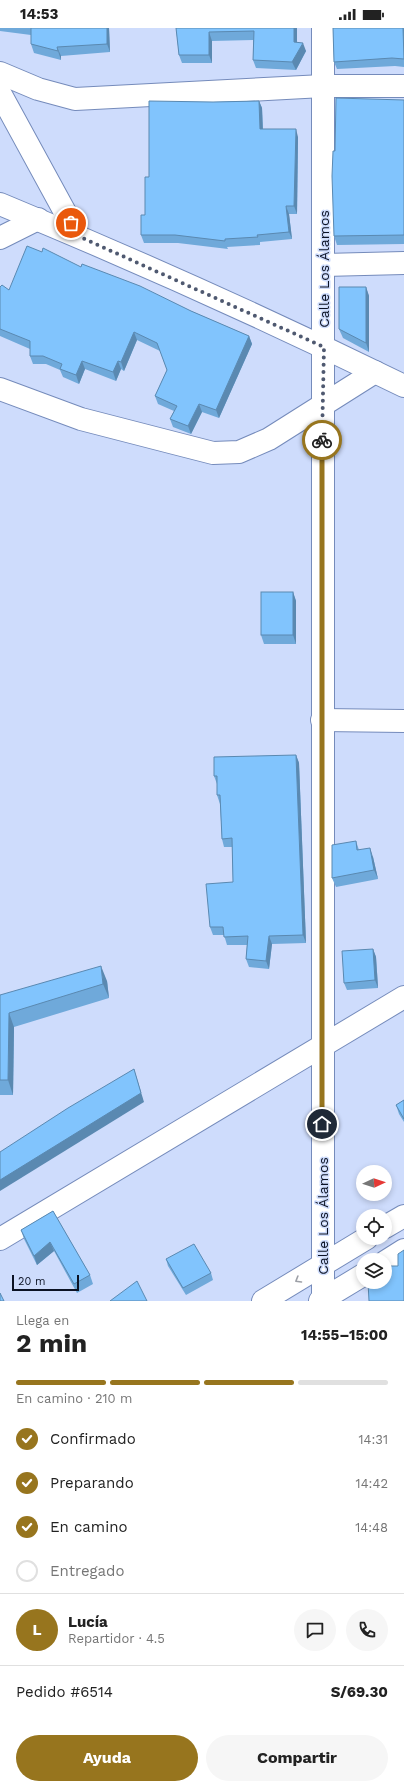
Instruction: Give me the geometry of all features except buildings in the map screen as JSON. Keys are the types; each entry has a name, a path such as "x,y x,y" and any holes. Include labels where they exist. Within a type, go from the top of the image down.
{"street":[{"name":"Calle Los Álamos","path":"322,1300 322,404 324,347 323,28"},
{"path":"0,73 38,90 75,99 323,86 404,86"},
{"path":"0,93 78,236"},
{"path":"0,204 78,236 324,347 404,386"},
{"path":"0,238 38,219"},
{"path":"324,265 404,263"},
{"path":"0,389 81,419 213,453 239,452 269,439 322,404 375,372"},
{"path":"322,720 404,721"},
{"path":"0,1239 404,997"},
{"path":"392,1223 404,1216"},
{"path":"262,1301 356,1245"},
{"path":"392,1258 404,1250"},
{"path":"322,1300 356,1279"}],"way so far":[{"path":"71,223 78,236 324,347 322,440"}],"route":[{"path":"322,440 322,1124"}]}
